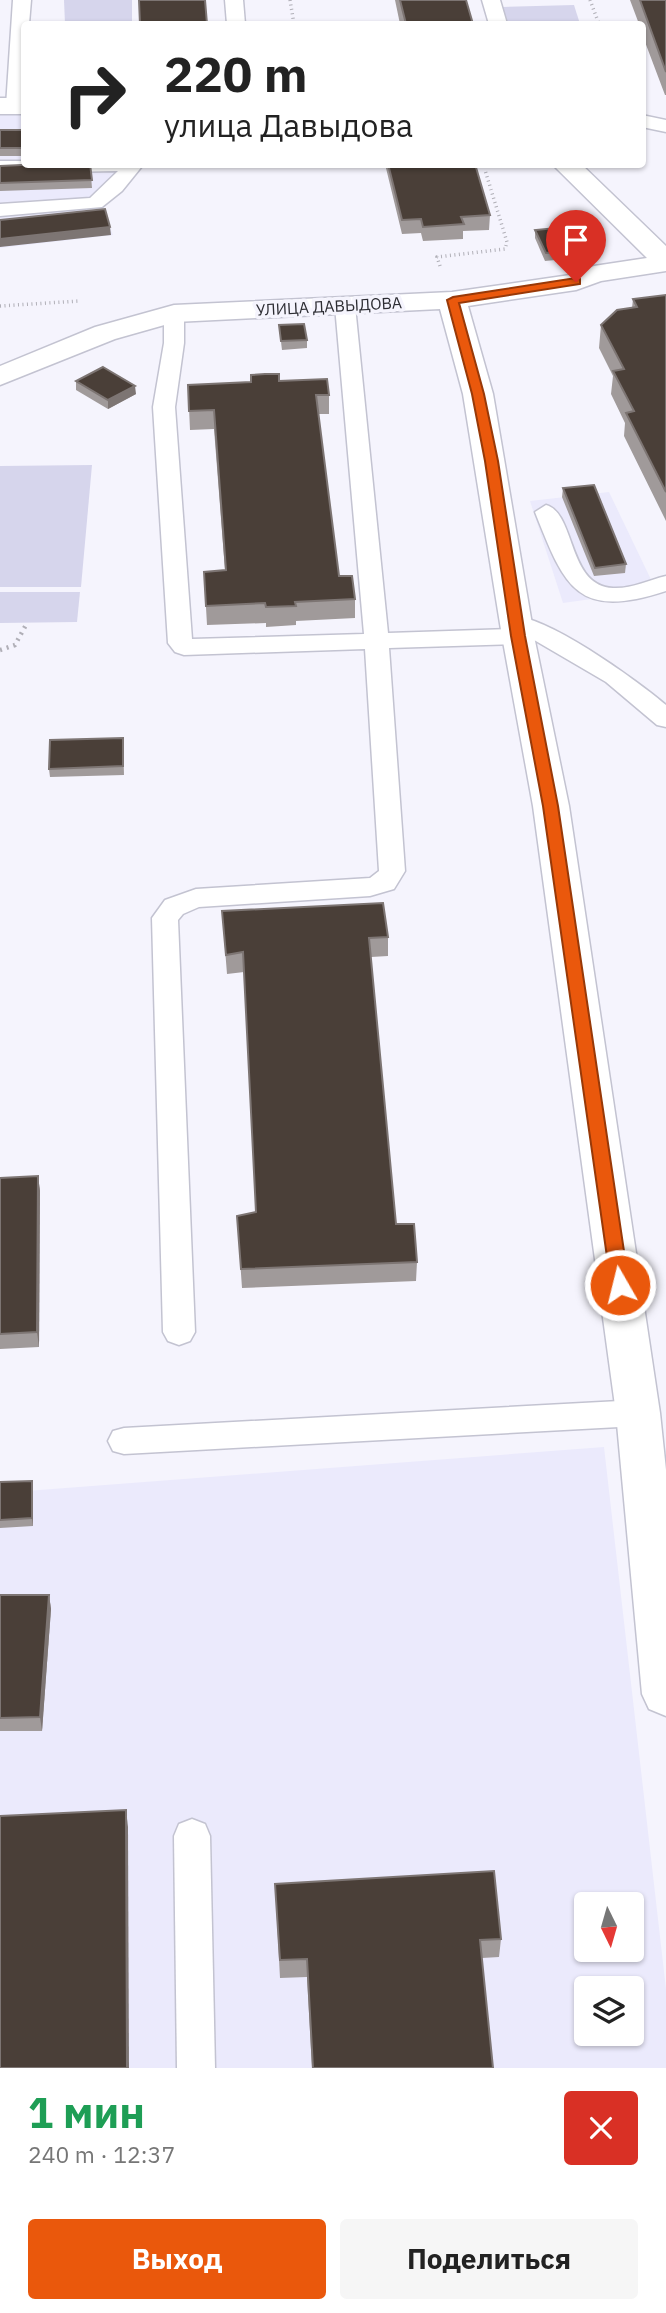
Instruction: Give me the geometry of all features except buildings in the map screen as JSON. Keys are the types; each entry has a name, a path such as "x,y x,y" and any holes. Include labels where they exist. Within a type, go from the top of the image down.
{"street":[{"name":"УЛИЦА ДАВЫДОВА","path":"569,168 666,262"},
{"name":"УЛИЦА ДАВЫДОВА","path":"0,376 105,333 174,314 453,300 576,282 594,274 666,262"},
{"path":"453,300 478,394 551,806 638,1413 666,1694"}],"lane":[{"path":"13,106 22,0"},
{"path":"234,0 236,21"},
{"path":"491,0 497,21"},
{"path":"646,122 666,126"},
{"path":"0,167 21,167"},
{"path":"0,210 95,203 115,187 130,168"},
{"path":"179,1332 165,918 174,907 196,898 370,887 385,883 392,871 377,640 345,306"},
{"path":"174,314 174,343 164,407 180,643 184,648 377,640 518,629 578,652 623,683 666,719"},
{"path":"545,512 574,578 588,589 604,595 622,594 666,583"},
{"path":"124,1441 638,1413"},
{"path":"192,1836 196,2068"}],"path":[{"path":"290,0 294,21"},
{"path":"590,0 598,21"},
{"path":"439,263 437,257 505,249 507,243 485,170"},
{"path":"0,650 15,645 27,623"}],"shaded area":[{"path":"64,0 132,0 132,21 65,21"},
{"path":"574,5 579,21 506,21 503,7"},
{"path":"0,112 21,113 21,168 122,168 98,198 113,235 0,248"},
{"path":"92,465 81,587 0,587 0,466"},
{"path":"609,492 656,590 563,603 530,501"},
{"path":"0,592 80,592 77,622 0,623"},
{"path":"604,1447 666,1989 666,2068 0,2068 0,1493"}],"route":[{"path":"576,282 453,300 478,394 491,461 518,636 551,806 620,1285"}]}
